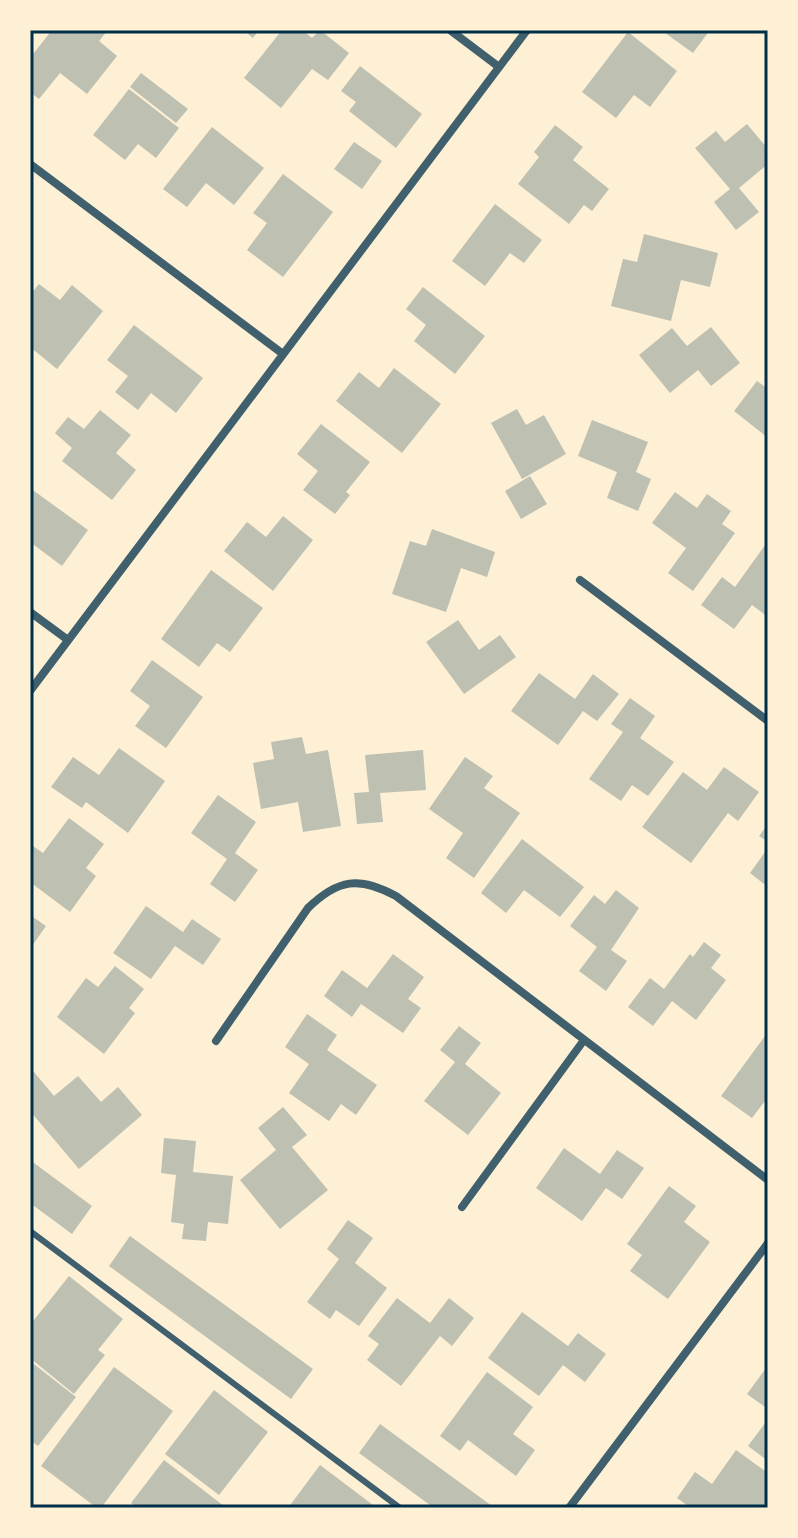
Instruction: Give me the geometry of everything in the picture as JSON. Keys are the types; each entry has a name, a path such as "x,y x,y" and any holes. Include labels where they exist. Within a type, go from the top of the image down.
{"street":[{"path":"450,30 499,67"},
{"path":"30,691 527,30"},
{"path":"30,164 283,354"},
{"path":"580,580 768,721"},
{"path":"30,612 68,640"},
{"path":"216,1041 308,908 325,891 349,883 374,884 396,896 768,1180"},
{"path":"462,1207 584,1040"},
{"path":"569,1508 768,1243"}],"lane":[{"path":"30,1231 400,1508"}],"building":[{"path":"52,30 108,30 99,41 117,56 87,94 60,73 39,99 30,92 30,58"},
{"path":"243,30 259,30 253,38"},
{"path":"282,30 302,30 312,38 320,30 349,53 328,80 312,69 281,108 244,78"},
{"path":"661,30 710,30 693,53"},
{"path":"628,32 677,71 650,107 634,95 616,118 582,92"},
{"path":"360,66 422,114 396,148 349,111 356,102 341,91"},
{"path":"141,73 188,109 176,123 130,87"},
{"path":"129,89 179,128 156,158 138,144 125,160 93,135"},
{"path":"747,124 768,149 768,164 739,188 759,212 736,230 714,202 730,189 695,148 716,131 725,142"},
{"path":"555,125 583,147 573,160 609,189 592,211 584,205 569,224 518,184 539,157 534,152"},
{"path":"212,127 264,168 234,205 206,183 187,207 163,189"},
{"path":"354,142 382,161 362,189 334,169"},
{"path":"283,174 333,212 283,277 247,250 267,223 253,213"},
{"path":"495,204 542,240 524,263 510,253 485,286 452,261"},
{"path":"644,234 718,253 710,287 681,280 671,321 611,306 623,259 637,262"},
{"path":"39,284 60,300 72,285 103,311 57,369 30,347 30,295"},
{"path":"423,287 485,336 455,374 414,341 426,325 406,309"},
{"path":"134,325 203,378 176,413 151,393 138,410 115,392 128,376 107,360"},
{"path":"711,327 740,363 711,386 698,370 670,393 639,355 672,328 687,346"},
{"path":"394,368 441,404 402,453 336,401 359,372 379,388"},
{"path":"757,381 768,389 768,438 734,411"},
{"path":"517,409 526,425 544,415 566,454 522,479 491,423"},
{"path":"100,410 131,435 116,453 136,470 112,500 62,461 72,448 55,433 68,417 84,429"},
{"path":"592,420 648,442 636,472 651,479 638,511 607,498 617,472 578,456"},
{"path":"321,424 370,462 346,492 350,495 335,514 303,490 318,471 297,454"},
{"path":"530,476 547,504 521,519 505,491"},
{"path":"30,488 88,530 62,566 30,542"},
{"path":"675,492 697,508 707,494 731,511 722,524 735,533 693,591 668,573 686,548 652,523"},
{"path":"283,516 313,540 273,591 224,551 247,522 266,537"},
{"path":"432,529 495,552 487,577 461,568 446,612 392,594 410,541 426,546"},
{"path":"768,541 768,617 752,605 734,629 701,605 722,577 735,587"},
{"path":"211,570 263,608 230,652 217,643 199,667 161,639"},
{"path":"458,620 479,650 500,635 516,657 464,694 426,642"},
{"path":"152,660 203,697 166,748 135,726 150,706 130,691"},
{"path":"539,673 575,699 593,674 619,694 597,721 583,711 558,745 511,711"},
{"path":"630,698 655,716 640,738 674,762 648,796 632,785 621,801 589,779 623,732 611,724"},
{"path":"302,737 306,754 328,750 341,826 303,832 298,802 261,809 253,763 274,759 271,742"},
{"path":"119,748 165,781 128,833 86,802 82,808 51,787 73,757 99,775"},
{"path":"423,750 426,790 380,793 383,822 357,824 354,793 369,792 365,755"},
{"path":"465,757 493,776 484,788 520,813 474,878 446,858 463,833 429,809"},
{"path":"724,767 759,792 738,821 728,813 691,863 642,827 683,772 707,790"},
{"path":"218,795 256,822 235,853 258,870 235,902 210,884 227,859 191,833"},
{"path":"69,818 104,844 86,868 96,876 70,912 30,882 30,844 43,853"},
{"path":"768,824 768,842 759,836"},
{"path":"522,839 584,887 560,917 524,890 506,913 481,893"},
{"path":"768,848 768,887 750,873"},
{"path":"616,890 639,908 611,950 627,961 606,991 579,971 597,947 570,926 594,895 605,904"},
{"path":"146,906 183,932 192,919 221,939 203,965 175,946 151,979 113,953"},
{"path":"30,915 46,926 30,949"},
{"path":"704,942 721,955 711,968 726,980 696,1020 672,1001 653,1026 628,1007 650,978 664,989 690,954 693,957"},
{"path":"393,954 424,977 408,999 421,1008 403,1033 361,1004 352,1017 324,996 342,970 367,988"},
{"path":"115,966 144,989 129,1008 135,1013 104,1054 57,1017 86,978 98,987"},
{"path":"307,1014 337,1035 327,1050 377,1085 356,1115 341,1104 329,1121 289,1093 309,1064 285,1047"},
{"path":"459,1026 481,1043 465,1064 501,1093 468,1135 424,1101 455,1062 440,1050"},
{"path":"765,1036 768,1039 768,1097 752,1118 721,1096"},
{"path":"34,1072 54,1096 78,1076 101,1102 118,1087 142,1115 79,1169 30,1111 30,1075"},
{"path":"283,1107 307,1135 292,1147 328,1190 280,1229 240,1180 276,1150 258,1128"},
{"path":"164,1138 196,1141 193,1172 233,1176 228,1224 208,1222 206,1241 182,1239 184,1224 171,1222 176,1175 161,1173"},
{"path":"564,1148 600,1174 617,1150 644,1168 622,1199 606,1188 582,1221 536,1188"},
{"path":"30,1160 92,1206 72,1234 30,1203"},
{"path":"669,1186 696,1206 684,1222 710,1242 668,1299 630,1271 642,1255 627,1244"},
{"path":"348,1220 373,1238 355,1263 387,1288 359,1326 336,1310 330,1319 307,1302 339,1259 327,1249"},
{"path":"130,1236 313,1369 291,1399 109,1266"},
{"path":"69,1276 123,1319 98,1350 105,1355 74,1394 30,1358 30,1325"},
{"path":"397,1298 430,1323 449,1298 474,1318 452,1346 440,1336 401,1386 367,1360 379,1344 368,1336"},
{"path":"522,1312 568,1346 578,1333 606,1354 585,1382 563,1365 539,1396 488,1358"},
{"path":"30,1361 76,1397 38,1446 30,1440"},
{"path":"114,1367 173,1411 101,1508 97,1508 41,1466"},
{"path":"766,1368 768,1370 768,1409 747,1394"},
{"path":"487,1372 533,1407 513,1434 535,1450 516,1476 468,1440 460,1451 440,1436"},
{"path":"214,1390 268,1432 219,1495 165,1454"},
{"path":"768,1419 768,1461 748,1446"},
{"path":"380,1424 492,1506 434,1508 359,1453"},
{"path":"736,1450 768,1473 768,1508 691,1508 677,1498 695,1472 712,1484"},
{"path":"164,1460 223,1508 137,1508 131,1503"},
{"path":"320,1465 377,1508 288,1508"}]}
